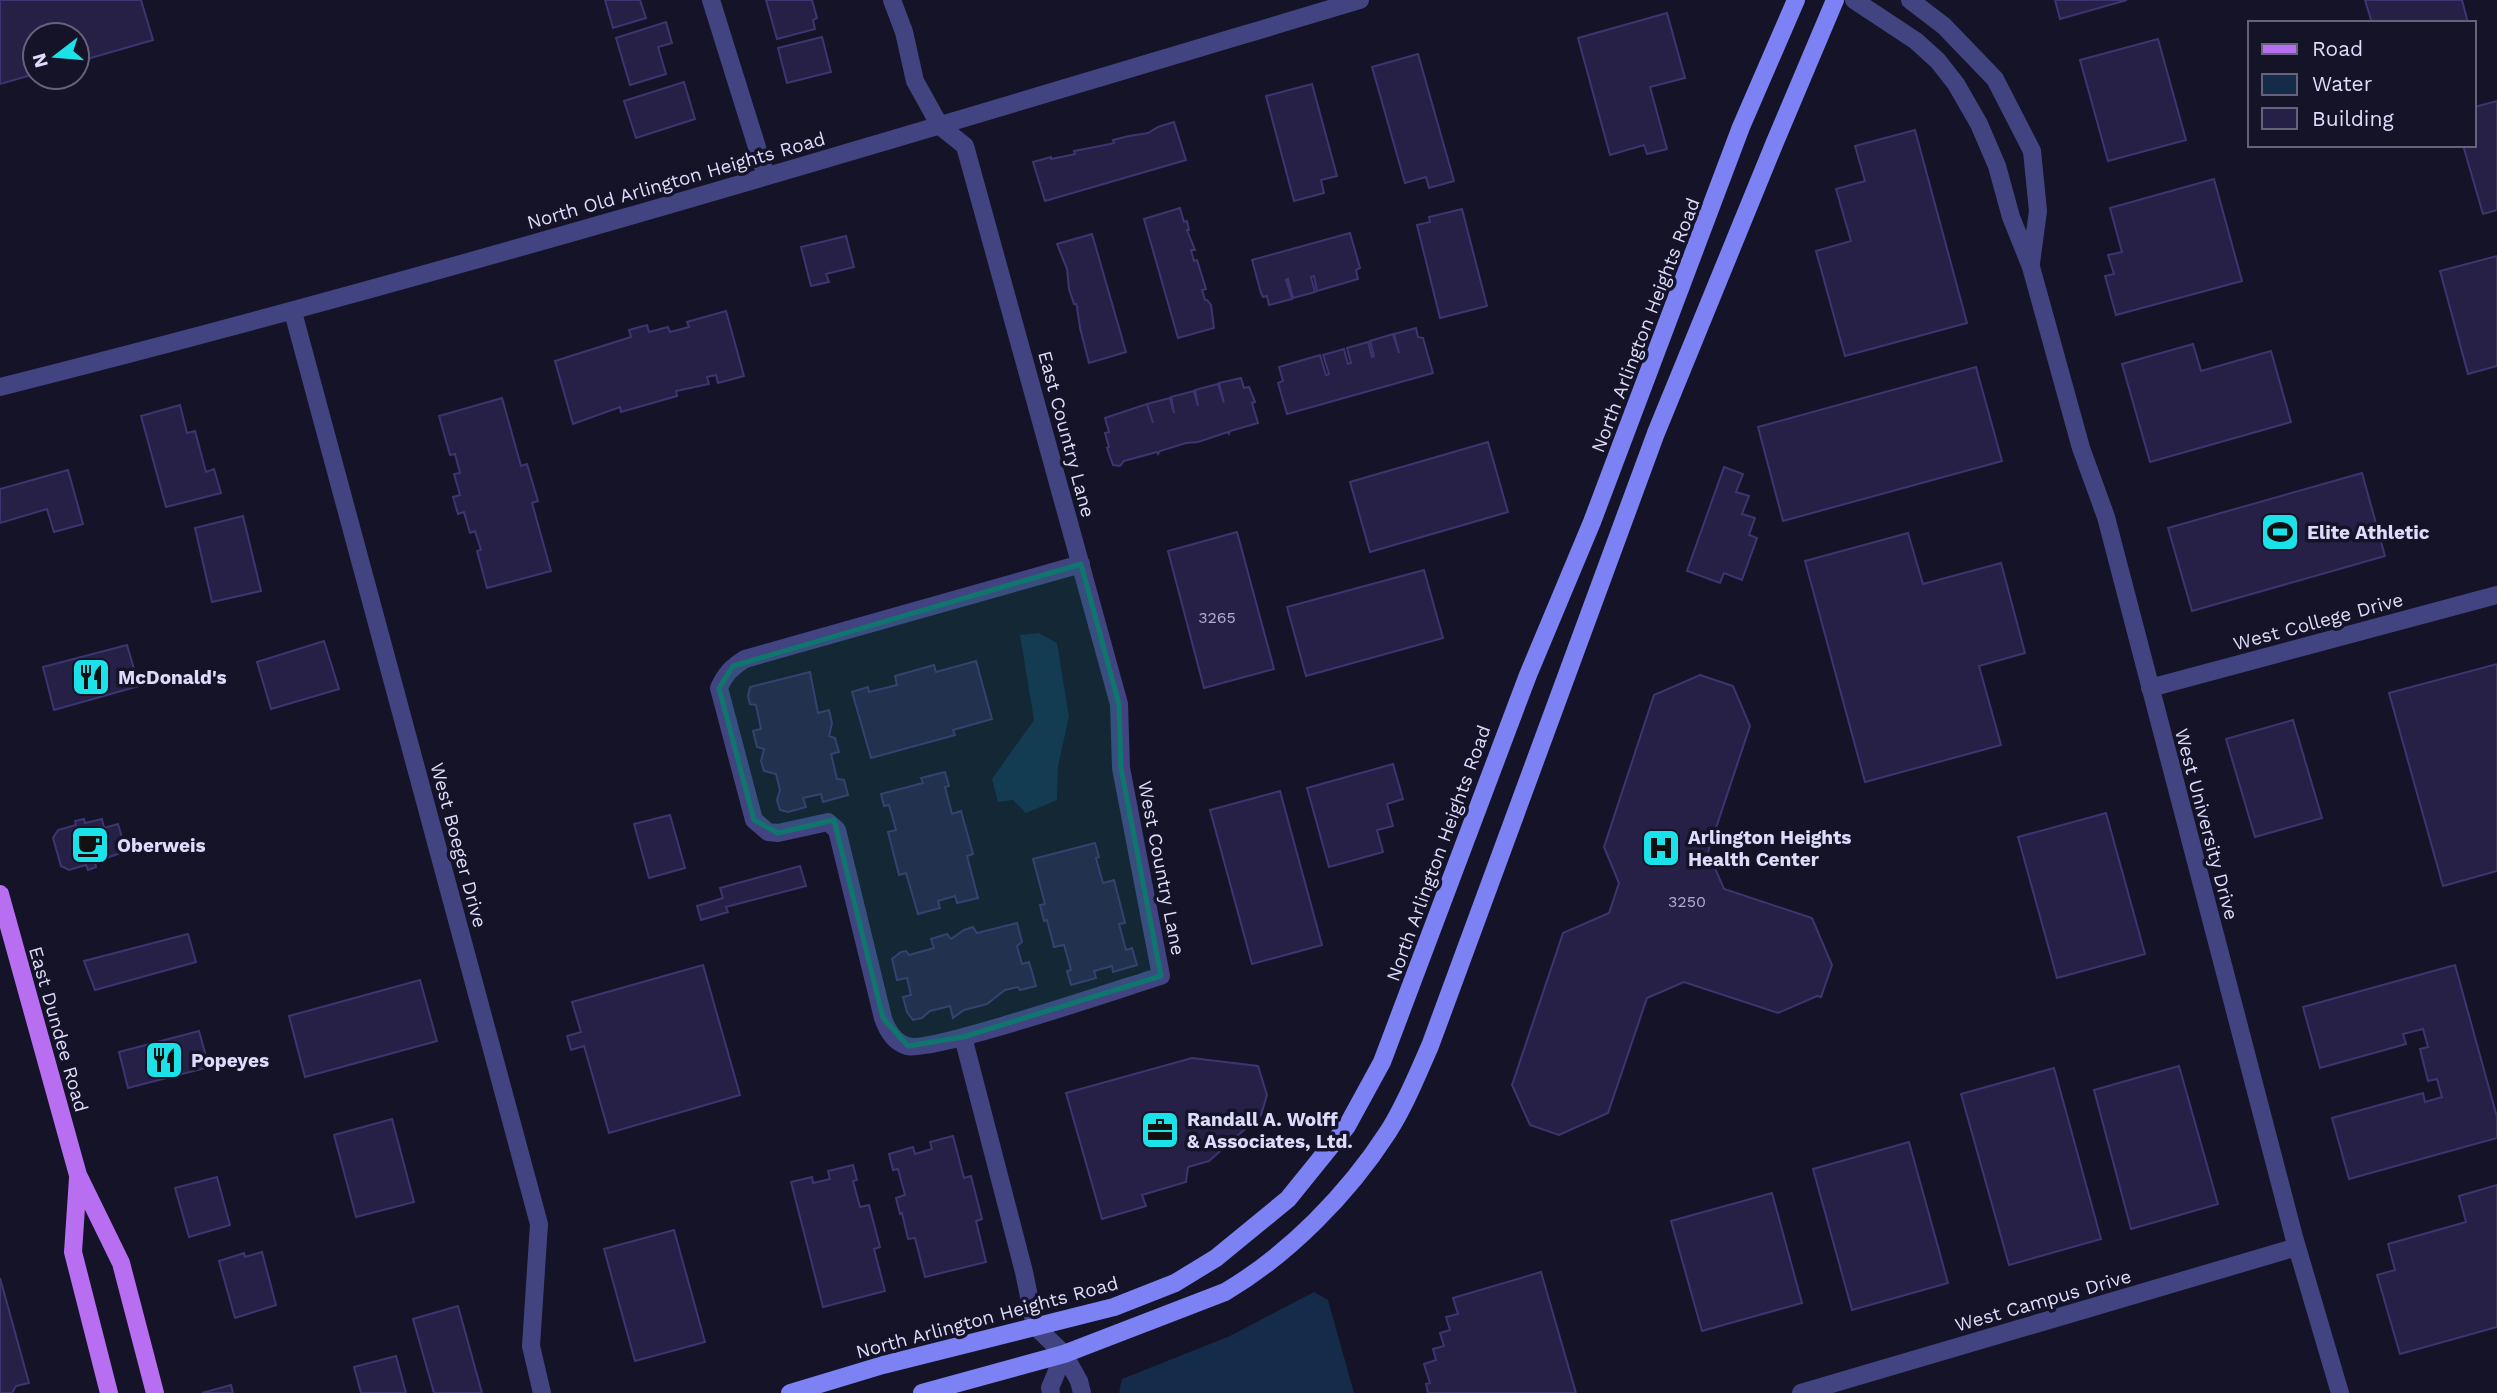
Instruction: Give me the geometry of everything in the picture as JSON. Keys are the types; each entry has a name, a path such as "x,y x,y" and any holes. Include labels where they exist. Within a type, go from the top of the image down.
{"main road":[{"name":"North Arlington Heights Road","path":"790,1393 883,1366 1114,1307 1175,1283 1216,1258 1288,1199 1347,1126 1382,1062 1523,687 1625,440 1741,127 1796,0"},
{"path":"922,1393 1063,1354 1226,1292 1246,1280 1294,1241 1347,1189 1388,1132 1430,1046 1656,433 1774,142 1835,0"},
{"name":"East Dundee Road","path":"0,894 78,1175 121,1263 155,1393"},
{"name":"East Dundee Road","path":"78,1175 73,1252 109,1393"}],"street":[{"path":"711,0 766,176"},
{"name":"East Country Lane","path":"892,0 904,32 915,81 940,126 965,146 1119,705 1121,768"},
{"name":"North Old Arlington Heights Road","path":"0,387 293,312 940,126 1360,0"},
{"name":"West University Drive","path":"1854,0 1916,41 1938,61 1979,124 1997,166 2011,217 2031,267 2081,448 2106,517 2297,1247 2340,1393"},
{"path":"1910,0 1944,26 1995,79 2032,151 2038,211 2031,267"},
{"name":"West Boeger Drive","path":"293,312 539,1224 531,1346 542,1393"},
{"path":"1081,564 745,659 733,666 719,688 754,820 768,832 778,833 828,822 837,830 887,1029 897,1041 919,1048 963,1037 1024,1272 1035,1326 1063,1354 1079,1381 1082,1393"},
{"name":"West College Drive","path":"2150,688 2497,595"},
{"name":"West Country Lane","path":"963,1037 1161,976 1121,768"},
{"name":"West Campus Drive","path":"1801,1393 2297,1247"},
{"path":"1051,1393 1050,1388 1063,1354"}],"highlighted area":[{"path":"1081,564 1119,704 1121,768 1161,976 963,1037 908,1046 883,1018 834,820 778,833 754,820 719,688 733,666"}],"water":[{"path":"1039,633 1057,643 1069,717 1058,766 1057,800 1026,813 1013,800 998,802 992,779 1034,720 1020,635"},
{"path":"1314,1292 1328,1300 1354,1393 1119,1393 1122,1379 1230,1336"}],"building":[{"path":"0,0 141,0 153,40 91,58 91,21 21,21 21,78 0,84"},
{"path":"605,0 640,0 646,18 613,28"},
{"path":"766,0 812,0 817,18 813,20 815,29 777,39"},
{"path":"2055,0 2127,0 2060,19"},
{"path":"2365,0 2462,0 2467,21 2371,21"},
{"path":"1667,13 1685,78 1650,87 1667,149 1647,154 1644,145 1610,155 1578,38"},
{"path":"666,22 672,43 658,47 666,74 630,85 616,38"},
{"path":"822,37 831,72 787,83 778,48"},
{"path":"2158,39 2186,140 2108,161 2080,60"},
{"path":"1418,54 1454,181 1429,188 1426,177 1405,183 1372,67"},
{"path":"684,82 695,119 636,138 624,101"},
{"path":"1312,84 1337,176 1321,180 1324,193 1294,201 1266,96"},
{"path":"2497,101 2497,210 2483,214 2464,147 2476,147 2476,106"},
{"path":"1174,122 1186,160 1045,201 1033,162 1114,143 1113,140 1148,133"},
{"path":"1915,130 1967,323 1845,356 1816,251 1851,241 1836,189 1865,181 1855,146"},
{"path":"2214,179 2242,281 2116,315 2105,276 2114,274 2108,255 2122,252 2110,208"},
{"path":"1180,208 1184,222 1187,221 1187,230 1195,250 1191,250 1194,261 1197,260 1206,289 1202,290 1205,300 1211,305 1214,328 1178,338 1144,219"},
{"path":"1462,209 1487,306 1440,318 1417,225 1430,222 1429,217"},
{"path":"1350,233 1360,268 1356,270 1358,279 1317,291 1314,276 1311,277 1315,292 1293,298 1288,279 1286,280 1292,299 1269,305 1267,296 1263,297 1261,293 1252,260"},
{"path":"1092,234 1126,352 1089,363 1077,307 1069,289 1067,269 1057,244"},
{"path":"846,236 854,267 826,274 829,282 811,286 801,247"},
{"path":"2497,256 2497,366 2468,374 2440,271"},
{"path":"726,311 744,376 718,383 716,375 707,377 709,384 676,391 677,396 621,412 620,407 573,424 555,361 631,337 629,330 647,325 649,332 668,327 670,332 689,327 687,322"},
{"path":"1416,328 1418,337 1423,338 1433,373 1287,414 1278,383 1283,381 1279,367 1320,355 1326,375 1329,374 1323,355 1344,349 1348,364 1351,363 1347,348 1368,342 1372,357 1374,356 1370,341 1393,334 1399,353 1394,334"},
{"path":"2193,344 2201,371 2271,351 2291,422 2150,462 2122,364"},
{"path":"1976,367 2002,461 1783,521 1758,427"},
{"path":"1241,378 1244,388 1249,387 1255,402 1252,403 1258,423 1230,431 1229,434 1228,432 1160,451 1158,454 1157,452 1124,461 1120,466 1113,465 1107,448 1109,447 1105,433 1109,432 1105,418 1170,398 1174,413 1171,397 1194,391 1198,406 1195,390 1218,384 1224,403 1219,383"},
{"path":"502,398 521,466 527,464 538,501 532,503 551,571 487,588 477,551 481,550 475,531 470,533 464,512 458,514 453,497 460,495 454,474 460,473 455,454 450,455 439,416"},
{"path":"180,405 187,433 195,431 206,472 214,469 221,493 166,507 141,416"},
{"path":"1488,442 1508,512 1370,552 1350,482"},
{"path":"1724,467 1743,474 1736,492 1749,496 1742,514 1755,518 1749,535 1757,538 1742,580 1724,573 1720,583 1687,571"},
{"path":"68,470 83,524 54,532 47,509 0,523 0,489"},
{"path":"2362,473 2385,556 2192,611 2168,528"},
{"path":"243,516 261,591 212,602 195,528"},
{"path":"1237,532 1274,669 1204,688 1168,551"},
{"path":"1908,533 1923,584 2001,563 2025,653 1979,666 2001,745 1865,782 1805,561"},
{"path":"1424,570 1443,638 1306,676 1287,607"},
{"path":"324,641 339,689 271,709 257,662"},
{"name":"McDonald's","path":"127,645 139,686 54,710 43,667"},
{"path":"976,661 992,719 953,730 955,735 871,758 852,692 868,687 869,692 897,685 895,676 934,665 936,672"},
{"path":"2497,664 2497,871 2443,886 2389,693"},
{"path":"810,672 818,713 829,710 832,723 829,736 835,738 839,752 831,754 837,779 844,780 848,795 823,802 821,794 803,798 806,807 788,812 780,810 777,800 780,790 776,774 764,771 761,761 764,749 757,747 753,731 761,729 756,705 750,704 748,696 750,687"},
{"path":"1700,675 1733,686 1750,726 1708,852 1724,889 1812,918 1832,965 1821,997 1817,996 1778,1013 1684,982 1647,998 1608,1113 1559,1135 1530,1125 1512,1085 1563,933 1609,913 1619,883 1604,847 1654,695"},
{"path":"2293,720 2322,818 2255,837 2226,739"},
{"path":"1393,764 1403,799 1387,804 1393,826 1377,830 1383,852 1329,867 1307,788"},
{"path":"945,772 949,786 945,787 952,814 961,811 973,854 967,856 978,898 957,903 955,896 938,901 940,908 918,914 906,873 899,875 888,832 896,830 889,805 884,806 881,794 923,783 921,778"},
{"path":"1280,791 1322,945 1252,964 1210,810"},
{"path":"2106,813 2145,954 2057,978 2018,837"},
{"path":"670,815 685,868 649,878 634,824"},
{"name":"Oberweis","path":"84,819 85,823 102,819 104,828 118,824 126,851 95,862 96,867 88,870 86,865 69,870 61,866 53,838 58,830 76,825 75,821"},
{"path":"1095,843 1103,883 1114,880 1125,923 1119,924 1126,950 1132,948 1137,965 1113,972 1112,966 1094,971 1096,978 1071,985 1067,971 1071,970 1064,945 1054,947 1047,920 1044,921 1040,905 1045,904 1033,859"},
{"path":"800,866 806,886 726,907 728,912 701,920 697,906 723,898 720,888"},
{"path":"1017,923 1022,942 1017,946 1022,964 1029,962 1036,986 1005,990 987,1004 964,1010 953,1018 950,1006 930,1011 922,1018 913,1020 907,1012 903,997 911,995 907,978 897,980 892,959 901,952 906,951 909,955 934,948 931,939 947,934 951,939 973,927 977,933"},
{"path":"188,934 196,962 95,990 84,961"},
{"path":"703,965 740,1095 609,1133 584,1046 571,1050 567,1036 581,1032 572,1002"},
{"path":"2455,965 2497,1117 2497,1138 2349,1179 2332,1118 2423,1093 2425,1102 2442,1097 2437,1079 2428,1081 2420,1049 2428,1047 2423,1029 2403,1034 2406,1044 2320,1068 2303,1007"},
{"path":"420,980 437,1041 305,1077 289,1016"},
{"name":"Popeyes","path":"199,1031 209,1067 128,1088 119,1052"},
{"name":"Randall A. Wolff & Associates, Ltd.","path":"1192,1058 1258,1066 1267,1095 1261,1115 1209,1161 1188,1167 1186,1182 1142,1195 1146,1206 1102,1219 1066,1093"},
{"path":"2179,1066 2218,1204 2131,1229 2094,1090"},
{"path":"2054,1068 2101,1239 2009,1265 1961,1094"},
{"path":"392,1119 414,1202 356,1217 334,1135"},
{"path":"953,1136 964,1178 971,1176 982,1219 976,1221 986,1262 925,1277 915,1238 908,1239 902,1213 900,1214 896,1198 905,1195 898,1169 893,1170 889,1154 913,1147 915,1154 932,1149 930,1142"},
{"path":"1909,1142 1948,1283 1852,1310 1813,1169"},
{"path":"853,1165 857,1180 853,1181 860,1207 869,1205 880,1247 874,1249 885,1291 823,1307 791,1182 812,1177 813,1183 830,1179 828,1171"},
{"path":"217,1177 230,1225 189,1237 175,1188"},
{"path":"2497,1185 2497,1327 2400,1354 2377,1275 2395,1270 2388,1244 2466,1222 2459,1196"},
{"path":"1772,1193 1802,1303 1702,1331 1671,1221"},
{"path":"674,1230 705,1342 635,1361 604,1249"},
{"path":"262,1252 276,1305 235,1318 219,1261 244,1253 245,1257"},
{"path":"1541,1272 1576,1393 1428,1393 1426,1384 1430,1383 1424,1364 1436,1360 1433,1349 1444,1346 1440,1333 1450,1330 1446,1317 1458,1314 1453,1298"},
{"path":"0,1278 29,1383 16,1386 12,1393 0,1393"},
{"path":"458,1306 482,1393 434,1393 413,1319"},
{"path":"396,1356 406,1393 361,1393 354,1367"},
{"path":"231,1385 233,1393 202,1393"}],"place":[{"name":"Elite Athletic","path":"2280,532"},
{"name":"McDonald's","path":"91,677"},
{"name":"Oberweis","path":"90,845"},
{"name":"Arlington Heights Health Center","path":"1661,848"},
{"name":"Popeyes","path":"164,1060"},
{"name":"Randall A. Wolff & Associates, Ltd.","path":"1160,1130"}]}
